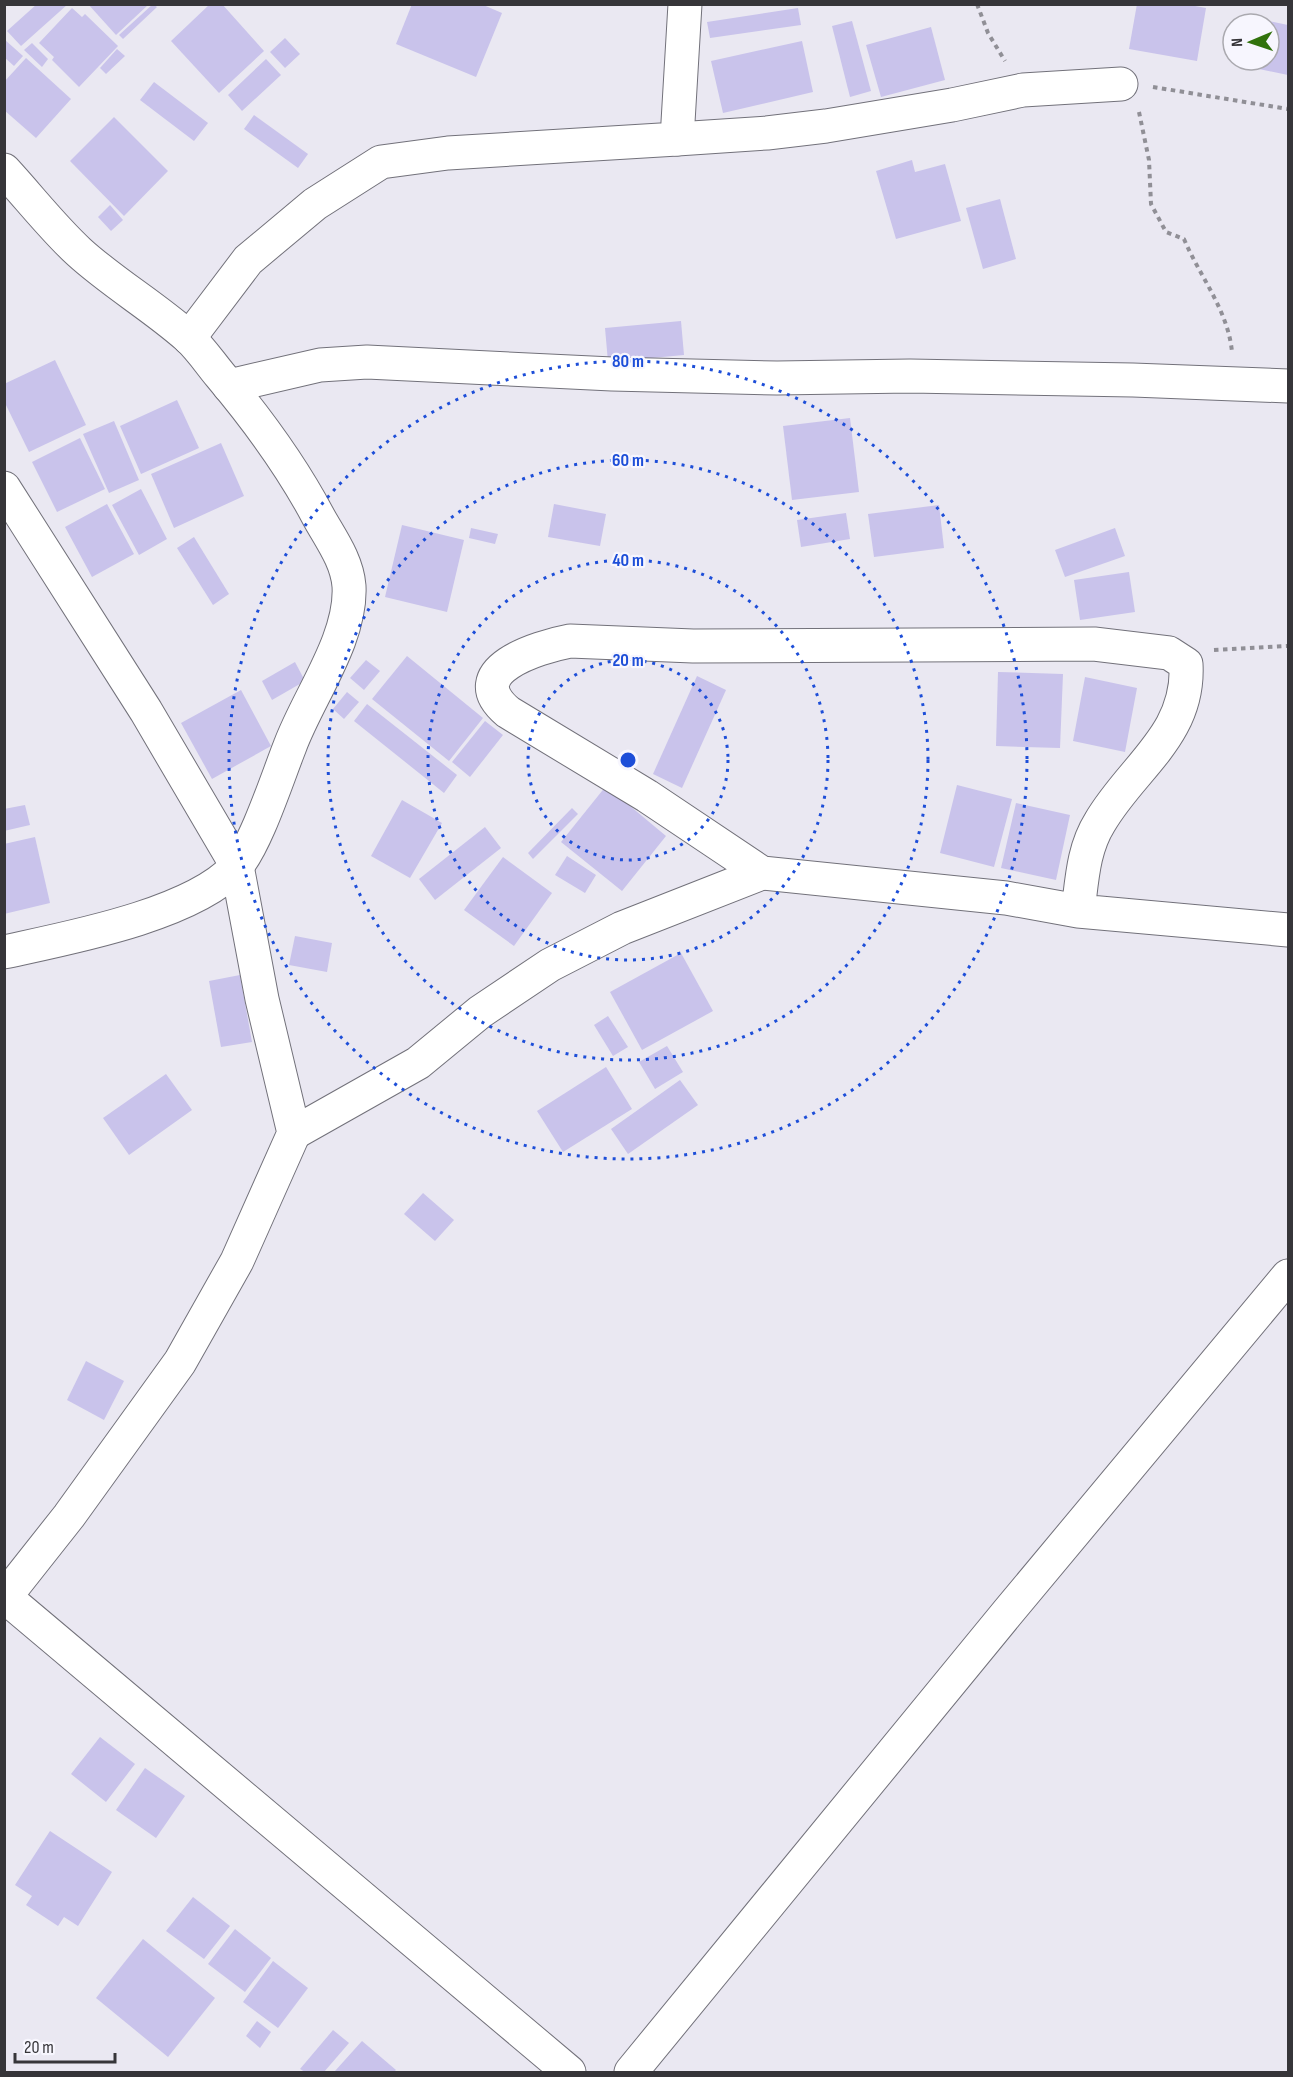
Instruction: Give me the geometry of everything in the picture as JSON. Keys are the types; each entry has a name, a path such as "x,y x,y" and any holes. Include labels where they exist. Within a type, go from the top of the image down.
{"street":[{"path":"677,139 686,4"},
{"path":"189,338 248,260 315,204 381,162 448,153 767,133 826,126 952,105 1023,90 1121,84"},
{"path":"4,170 77,250 120,287 189,338 230,386 278,448 315,510 345,565 349,586 343,630 298,725 256,832 237,866 208,889 164,909 117,924 4,952"},
{"path":"230,386 320,365 367,362 612,374 777,378 910,376 1288,386"},
{"path":"4,488 146,711 237,866 262,999 294,1133"},
{"path":"762,873 647,795 508,712 495,701 491,687 496,674 511,660 553,644 570,641 693,646 1094,644 1169,653 1186,664 1187,686 1177,721 1100,821 1086,852 1078,910"},
{"path":"569,2073 5,1596 69,1516 180,1362 237,1261 294,1133 418,1062 480,1012 550,966 622,928 762,873 1006,898 1078,910 1288,930"},
{"path":"631,2073 1008,1612 1288,1276"}],"path":[{"path":"977,4 988,33 1023,90"},
{"path":"1121,84 1172,89 1288,109"},
{"path":"1121,84 1139,111 1149,160 1151,204 1166,232 1184,239 1197,270 1215,295 1230,336 1235,383"},
{"path":"1169,653 1288,646"}],"building":[{"path":"37,4 68,4 21,46 7,31"},
{"path":"88,4 149,4 116,35"},
{"path":"153,4 157,7 123,39 119,35"},
{"path":"210,4 222,4 264,51 219,93 171,41"},
{"path":"412,4 481,4 502,13 476,77 396,44"},
{"path":"1137,4 1184,4 1206,8 1197,61 1129,49"},
{"path":"72,8 82,17 85,14 118,46 79,87 52,60 54,57 39,43"},
{"path":"798,8 801,25 710,38 707,22"},
{"path":"852,21 871,91 850,97 832,26"},
{"path":"1281,24 1288,25 1288,75 1274,72 1281,72"},
{"path":"931,27 945,80 881,97 866,45"},
{"path":"285,38 300,54 285,68 270,52"},
{"path":"4,39 23,56 14,66 4,57"},
{"path":"802,41 813,92 723,113 711,61"},
{"path":"32,43 48,59 42,67 24,50"},
{"path":"117,49 125,56 106,74 100,68"},
{"path":"26,58 71,99 36,138 4,110 4,82"},
{"path":"266,59 281,75 242,111 228,95"},
{"path":"154,82 208,123 194,141 140,100"},
{"path":"254,115 308,154 298,168 244,129"},
{"path":"114,117 168,171 124,216 70,161"},
{"path":"912,160 915,172 945,164 961,221 896,239 876,171"},
{"path":"1000,199 1016,259 983,269 966,208"},
{"path":"110,205 123,220 111,231 98,217"},
{"path":"681,321 684,355 608,362 605,328"},
{"path":"55,360 86,425 29,452 4,401 4,384"},
{"path":"177,400 199,448 141,474 120,426"},
{"path":"850,418 859,492 792,500 783,426"},
{"path":"114,421 139,480 109,493 83,434"},
{"path":"80,438 105,489 57,512 32,462"},
{"path":"221,443 244,496 174,528 151,474"},
{"path":"141,489 167,539 139,555 112,505"},
{"path":"107,504 134,554 92,577 65,527"},
{"path":"554,504 606,514 600,546 548,537"},
{"path":"939,505 944,548 874,557 868,514"},
{"path":"846,513 850,539 801,547 797,520"},
{"path":"402,525 464,540 447,612 385,597"},
{"path":"471,528 498,534 495,544 469,538"},
{"path":"1115,528 1125,556 1065,577 1055,550"},
{"path":"194,537 229,594 213,605 177,548"},
{"path":"1129,572 1135,612 1080,620 1074,580"},
{"path":"407,656 483,718 449,761 372,699"},
{"path":"366,660 380,671 364,690 350,678"},
{"path":"295,662 305,681 272,700 262,681"},
{"path":"998,672 1063,674 1060,748 996,746"},
{"path":"697,676 726,690 682,788 653,774"},
{"path":"1085,677 1137,688 1125,752 1073,741"},
{"path":"241,690 271,746 212,779 181,723"},
{"path":"347,692 359,702 344,719 333,709"},
{"path":"367,704 457,775 444,793 354,721"},
{"path":"485,721 503,735 470,777 452,762"},
{"path":"957,785 1012,799 994,867 940,853"},
{"path":"606,786 666,836 622,891 561,842"},
{"path":"402,800 442,823 410,878 371,856"},
{"path":"1016,803 1070,815 1056,880 1001,868"},
{"path":"25,805 30,825 4,831 4,809"},
{"path":"572,808 578,814 533,859 528,853"},
{"path":"485,827 501,848 435,900 419,879"},
{"path":"35,837 50,903 4,914 4,844"},
{"path":"567,856 596,875 585,893 555,875"},
{"path":"503,857 552,893 514,946 464,910"},
{"path":"295,936 332,943 327,972 289,965"},
{"path":"681,953 713,1011 642,1050 610,992"},
{"path":"240,975 252,1042 221,1047 209,981"},
{"path":"608,1016 628,1047 613,1056 594,1025"},
{"path":"667,1046 683,1072 655,1089 639,1062"},
{"path":"606,1067 632,1109 563,1152 537,1111"},
{"path":"166,1074 192,1110 129,1155 103,1118"},
{"path":"680,1080 698,1105 628,1154 611,1129"},
{"path":"423,1193 454,1220 435,1241 404,1214"},
{"path":"86,1361 124,1381 104,1420 67,1400"},
{"path":"100,1737 135,1764 106,1802 71,1774"},
{"path":"145,1768 185,1796 156,1838 116,1810"},
{"path":"50,1831 112,1872 78,1926 64,1917 58,1926 26,1905 32,1896 15,1885"},
{"path":"193,1897 230,1926 204,1959 166,1931"},
{"path":"235,1929 271,1958 245,1992 208,1964"},
{"path":"143,1939 215,1998 168,2057 96,1998"},
{"path":"273,1961 308,1988 278,2028 243,2002"},
{"path":"257,2021 271,2032 260,2048 246,2036"},
{"path":"333,2030 349,2043 324,2072 305,2072 300,2069"},
{"path":"362,2041 396,2070 394,2072 335,2071"}]}
